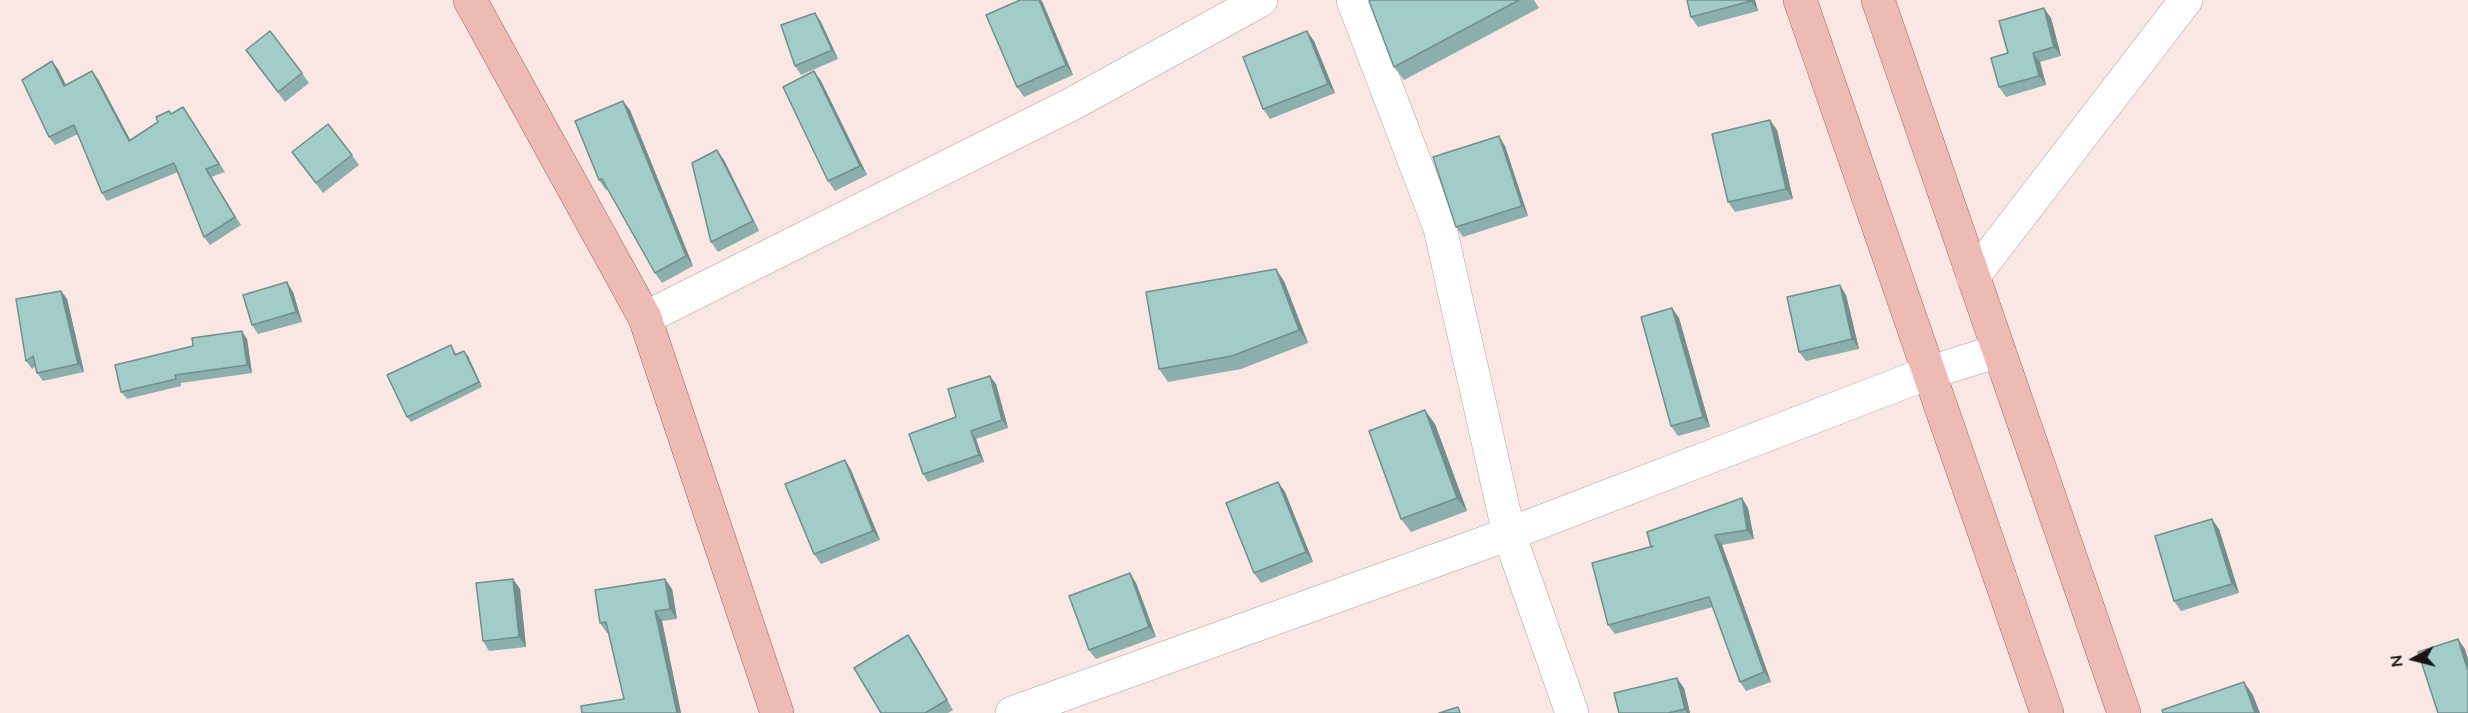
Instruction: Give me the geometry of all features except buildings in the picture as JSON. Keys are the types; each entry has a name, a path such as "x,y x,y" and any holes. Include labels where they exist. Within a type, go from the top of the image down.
{"main road":[{"path":"470,0 645,318 777,713"},
{"path":"1800,0 2047,713"},
{"path":"1878,0 2124,713"}],"street":[{"path":"645,318 1072,104 1261,0"},
{"path":"1353,0 1440,228 1509,534 1572,713"},
{"path":"1973,278 2186,0"},
{"path":"1012,713 1509,534 1928,373 1998,351"}]}
